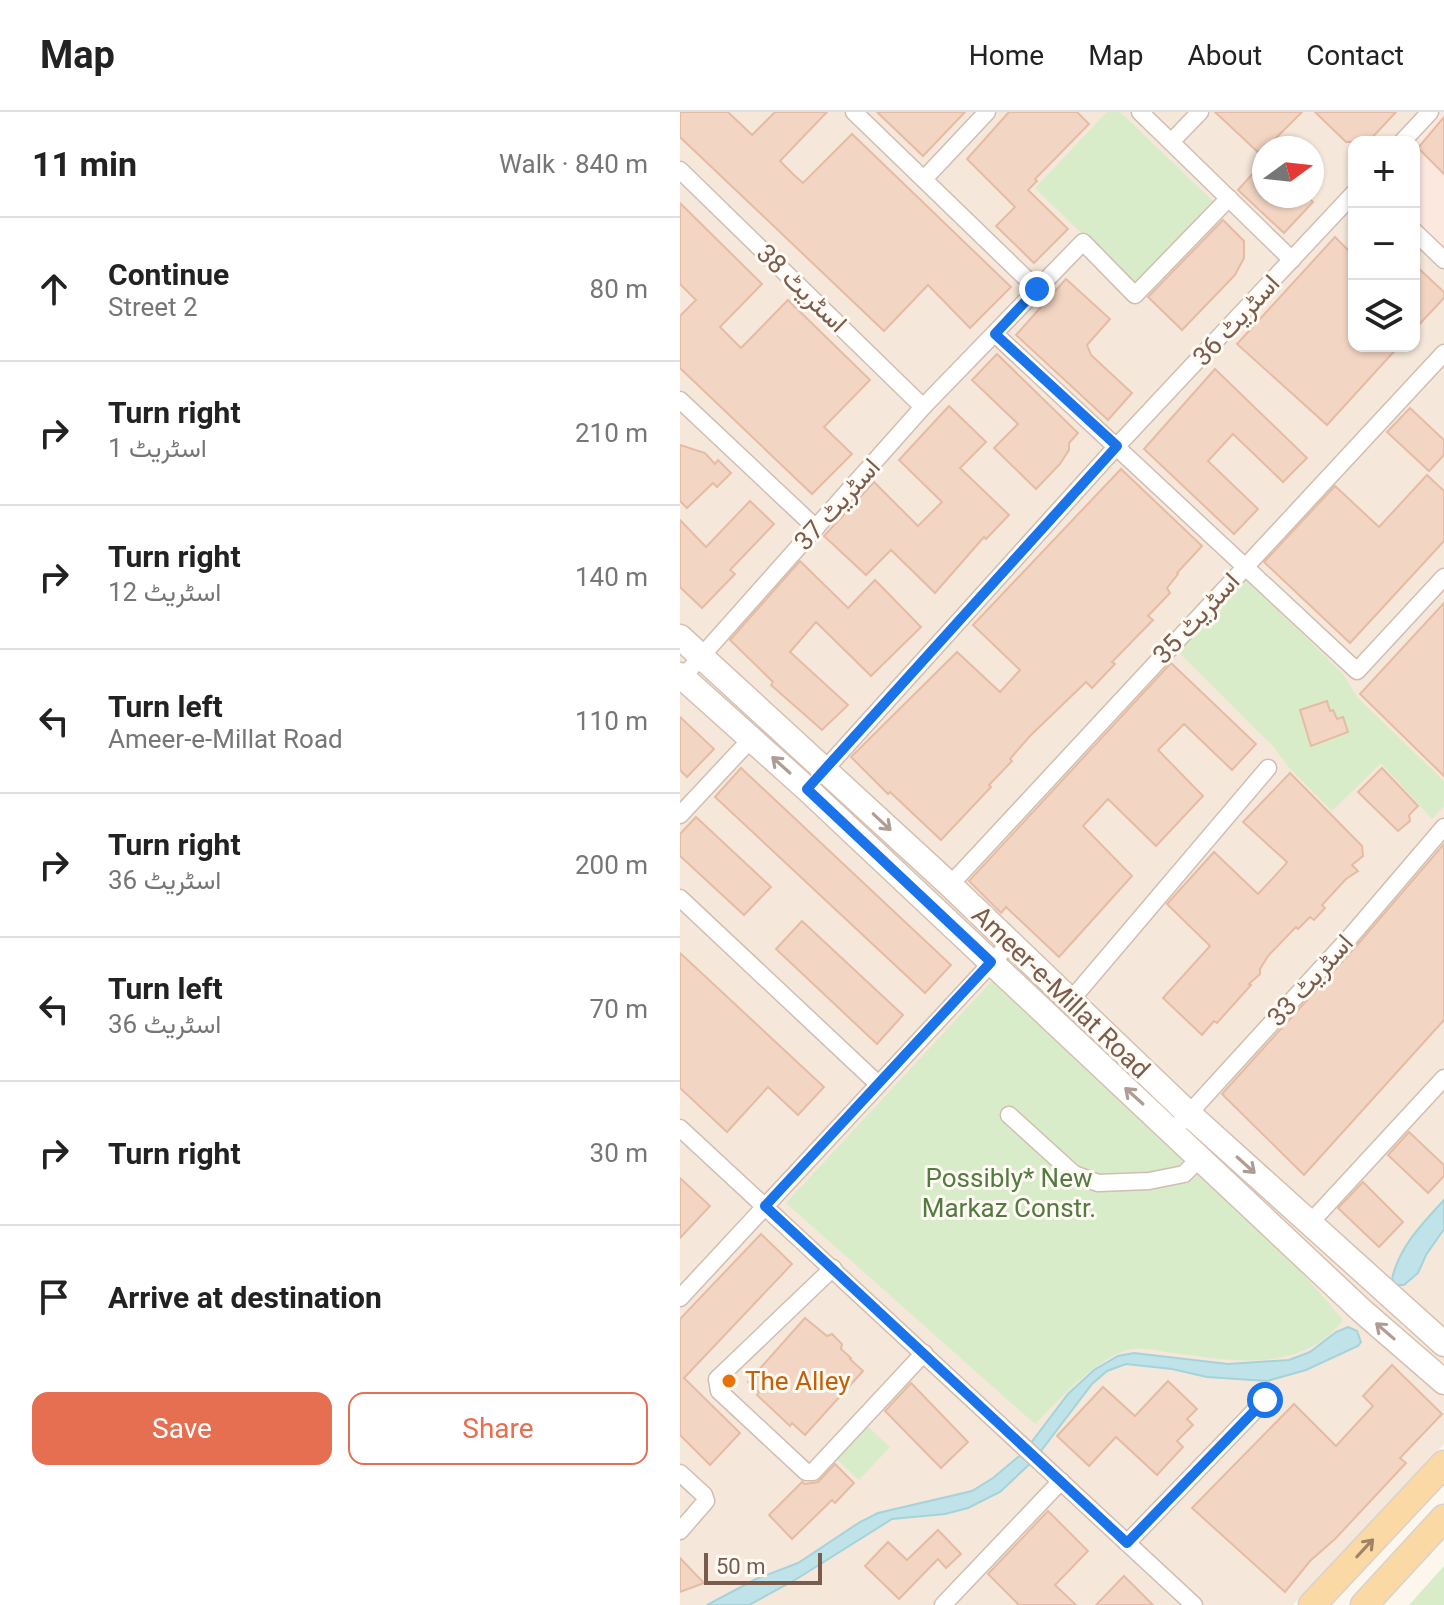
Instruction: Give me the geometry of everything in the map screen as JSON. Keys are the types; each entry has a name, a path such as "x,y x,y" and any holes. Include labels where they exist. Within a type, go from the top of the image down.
{"main road":[{"name":"Ameer-e-Millat Road","path":"680,637 1071,1000 1181,1122 1200,1158 1361,1310 1444,1382"},
{"name":"Ameer-e-Millat Road","path":"681,676 991,962 1181,1122 1310,1223 1444,1344"},
{"path":"1312,1605 1444,1464"},
{"path":"1364,1605 1444,1518"}],"street":[{"path":"854,112 1037,289"},
{"path":"924,179 987,112"},
{"path":"1140,112 1292,260"},
{"path":"1171,142 1200,112"},
{"path":"1408,136 1430,112"},
{"name":"اسٹریٹ 38","path":"680,170 923,407"},
{"name":"اسٹریٹ 37","path":"681,676 923,407 1083,242 1135,295 1229,198"},
{"name":"اسٹریٹ 36","path":"807,789 1117,446 1348,199"},
{"path":"1420,237 1444,260"},
{"path":"995,334 1357,671 1444,577"},
{"name":"اسٹریٹ 35","path":"950,885 1444,353"},
{"path":"680,400 816,528"},
{"path":"680,815 751,739"},
{"path":"1071,1000 1268,768"},
{"name":"اسٹریٹ 33","path":"1181,1122 1350,937 1444,827"},
{"path":"680,898 878,1084"},
{"path":"680,1298 1009,944"},
{"path":"1310,1223 1444,1078"},
{"path":"1009,1115 1074,1174 1098,1183 1149,1181 1184,1174 1200,1158"},
{"path":"680,1128 1194,1605"},
{"path":"833,1268 717,1379 719,1391 795,1462 806,1472 813,1472 924,1353"},
{"path":"1127,1543 1265,1400"},
{"path":"680,1473 704,1495 706,1501 680,1531"},
{"path":"943,1605 1061,1481"}],"shaded area":[{"path":"680,112 1444,112 1444,1444 1293,1605 680,1605"},
{"path":"1430,112 1444,112 1444,258 1420,236 1420,136 1408,136"}],"green space":[{"path":"1107,112 1120,112 1214,202 1135,285 1035,188"},
{"path":"1241,574 1342,673 1358,698 1444,781 1444,806 1432,819 1381,763 1332,811 1290,769 1272,745 1175,649"},
{"name":"Possibly* New Markaz Constr.","path":"1003,969 1242,1203 1343,1320 1326,1337 1307,1349 1264,1360 1219,1359 1130,1349 1087,1373 1035,1424 786,1203"},
{"path":"864,1423 890,1447 859,1480 833,1456"},
{"path":"1444,1566 1444,1605 1409,1605"}],"water":[{"path":"1444,1200 1444,1229 1418,1273 1404,1285 1396,1285 1392,1279 1395,1267 1406,1246"},
{"path":"1348,1327 1357,1331 1361,1342 1358,1346 1306,1370 1267,1381 1207,1377 1126,1364 1107,1371 1092,1384 1034,1460 1000,1492 968,1508 945,1514 892,1519 749,1605 707,1605 756,1579 798,1563 878,1513 972,1491 1024,1452 1068,1394 1094,1370 1118,1356 1134,1353 1228,1364 1289,1360 1310,1352 1336,1332"}],"building":[{"path":"680,112 728,112 752,135 775,112 827,112 780,161 794,175 803,183 852,134 1011,287 970,328 928,285 884,331 680,137"},
{"path":"877,112 965,112 923,156"},
{"path":"1009,112 1077,112 1089,124 1028,190 1068,229 1034,263 996,226 1015,207 967,159"},
{"path":"1215,112 1302,112 1278,136 1252,136 1252,147"},
{"path":"1315,112 1396,112 1374,136 1348,136 1346,142"},
{"path":"1444,117 1444,174 1420,150 1420,146"},
{"path":"1252,174 1252,203 1238,190"},
{"path":"680,203 762,284 720,327 741,348 788,300 870,380 824,427 852,454 812,494 680,368 680,316 696,300 680,284"},
{"path":"1257,208 1307,208 1284,233"},
{"path":"1223,220 1244,241 1244,258 1235,275 1182,330 1148,297"},
{"path":"1335,237 1348,250 1348,352 1394,352 1327,425 1237,344"},
{"path":"1420,270 1444,292 1444,298 1420,324"},
{"path":"1066,279 1110,319 1087,345 1091,355 1132,393 1108,420 1016,335"},
{"path":"997,354 1078,433 1069,443 1069,450 1060,464 1036,489 994,448 1018,424 972,380"},
{"path":"1215,369 1307,458 1283,482 1233,434 1208,461 1258,509 1234,534 1144,449"},
{"path":"949,406 986,442 960,468 1009,515 986,539 984,537 935,593 891,550 866,575 824,536 874,482 918,526 942,502 899,460"},
{"path":"1410,408 1444,440 1444,455 1429,471 1387,432"},
{"path":"680,445 705,453 715,464 718,460 731,473 717,487 713,483 687,508 680,501"},
{"path":"1121,469 1202,546 1177,573 1167,588 1170,593 1148,616 1153,620 1112,662 1115,664 1092,688 1086,682 1030,736 989,785 991,787 941,840 851,757 957,652 1000,692 1020,670 973,625"},
{"path":"1427,475 1444,491 1444,541 1350,643 1264,562 1335,486 1379,527"},
{"path":"750,501 774,524 730,570 735,574 702,608 680,587 680,520 706,547"},
{"path":"800,561 848,608 875,580 921,627 871,676 816,622 790,652 848,705 822,730 771,685 773,682 730,640"},
{"path":"1444,603 1444,776 1360,694"},
{"path":"1171,663 1256,744 1232,770 1184,724 1158,750 1203,796 1156,846 1108,799 1083,826 1132,876 1059,957 1006,907 1001,913 969,881"},
{"path":"1327,701 1337,719 1343,717 1348,732 1311,746 1300,710"},
{"path":"680,717 714,749 687,777 680,770"},
{"path":"741,768 951,965 925,993 715,797"},
{"path":"1382,768 1418,806 1409,815 1410,821 1398,831 1358,792"},
{"path":"1290,773 1362,846 1363,856 1352,865 1358,871 1346,879 1322,905 1325,908 1314,920 1310,917 1298,929 1296,927 1268,956 1251,985 1202,1035 1163,998 1210,946 1167,904 1214,852 1258,894 1287,862 1243,822"},
{"path":"696,817 771,887 744,915 680,856 680,834"},
{"path":"1444,844 1444,1020 1304,1175 1222,1094"},
{"path":"802,921 903,1015 877,1044 776,949"},
{"path":"680,953 824,1087 798,1115 768,1087 727,1132 680,1088"},
{"path":"1409,1132 1444,1165 1444,1176 1428,1193 1388,1155"},
{"path":"680,1178 710,1206 680,1238"},
{"path":"1363,1182 1403,1222 1379,1247 1338,1208"},
{"path":"761,1234 792,1264 684,1378 740,1433 710,1465 680,1435 680,1319"},
{"path":"805,1318 827,1336 832,1334 842,1344 841,1349 863,1371 805,1435 792,1423 790,1426 757,1395 759,1392 748,1382"},
{"path":"1392,1365 1442,1414 1400,1458 1406,1463 1335,1539 1310,1561 1285,1592 1192,1508 1294,1404 1336,1446 1373,1406 1363,1396"},
{"path":"1168,1381 1197,1409 1187,1419 1193,1425 1177,1441 1183,1447 1157,1475 1116,1437 1089,1466 1057,1436 1103,1387 1135,1416"},
{"path":"911,1383 968,1442 941,1468 885,1411"},
{"path":"835,1464 854,1483 792,1539 769,1515 802,1482 818,1482"},
{"path":"1048,1511 1088,1551 1055,1585 1076,1605 1019,1605 988,1574"},
{"path":"938,1530 961,1554 946,1568 938,1559 899,1599 865,1566 888,1542 907,1560"},
{"path":"680,1558 704,1583 680,1592"},
{"path":"1124,1576 1153,1605 1096,1605"}],"place":[{"name":"The Alley","path":"729,1381"}],"route":[{"path":"1037,289 995,334 1117,446 807,789 991,962 765,1206 1127,1543 1265,1400"}]}
